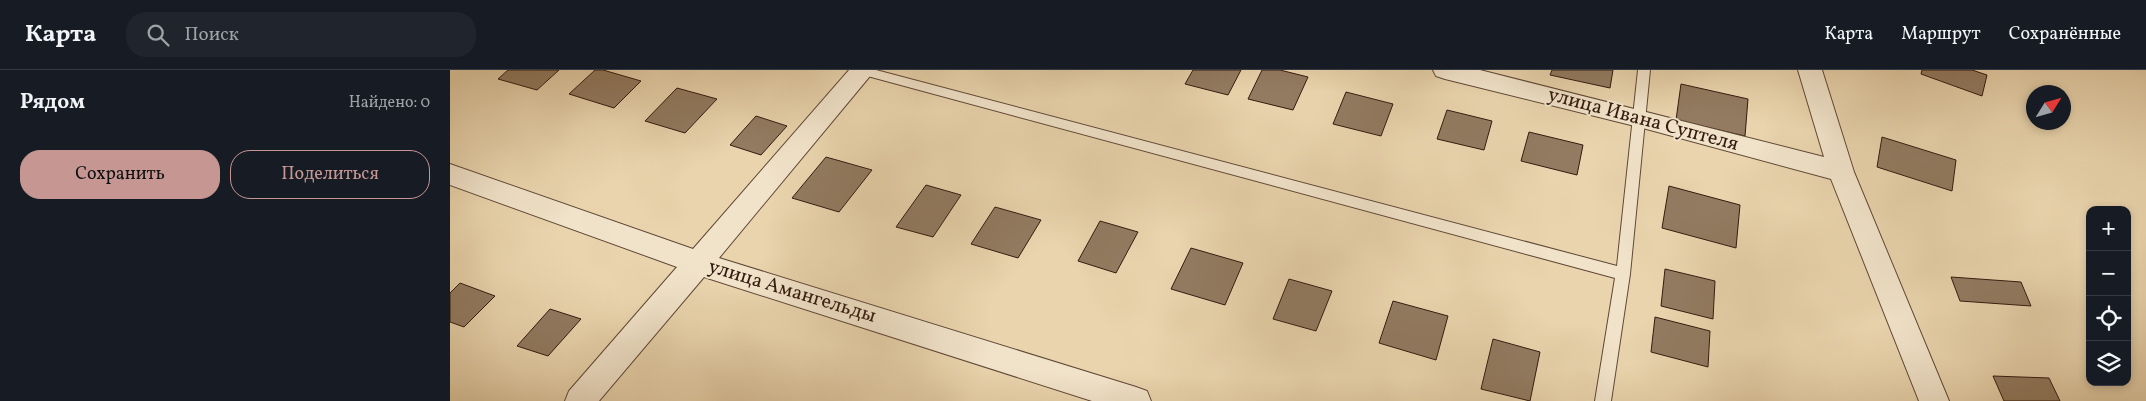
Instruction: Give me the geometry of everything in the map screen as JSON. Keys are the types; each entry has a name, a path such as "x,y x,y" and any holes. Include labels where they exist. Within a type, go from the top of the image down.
{"street":[{"path":"580,401 862,70"},
{"name":"улица Ивана Суптеля","path":"1444,70 1639,118 1841,172"},
{"path":"1810,70 1841,172 1934,401"},
{"name":"улица Амангельды","path":"450,174 698,263 1136,401"}],"lane":[{"path":"862,70 1623,274"},
{"path":"1604,401 1623,274 1644,70"}],"building":[{"path":"508,70 559,70 537,90 498,79"},
{"path":"595,70 603,70 641,81 614,108 569,94"},
{"path":"1193,70 1241,70 1228,95 1185,84"},
{"path":"1262,70 1280,70 1308,77 1293,110 1248,99"},
{"path":"1552,70 1613,70 1610,88 1550,75"},
{"path":"1922,70 1972,70 1987,75 1982,96 1921,74"},
{"path":"1681,84 1748,99 1745,136 1676,120"},
{"path":"677,88 717,99 685,133 645,121"},
{"path":"1346,92 1393,104 1381,136 1333,124"},
{"path":"1447,110 1492,121 1484,150 1437,139"},
{"path":"756,116 787,126 761,155 730,145"},
{"path":"1529,132 1583,145 1577,175 1521,161"},
{"path":"1882,137 1956,160 1952,191 1877,167"},
{"path":"826,157 872,170 839,212 792,198"},
{"path":"926,185 961,195 933,237 896,227"},
{"path":"1669,186 1740,205 1736,248 1662,228"},
{"path":"995,207 1041,220 1018,258 971,244"},
{"path":"1100,221 1138,232 1116,273 1078,261"},
{"path":"1191,248 1243,263 1225,305 1171,289"},
{"path":"1665,269 1715,281 1713,319 1661,306"},
{"path":"1951,277 2021,282 2031,306 1960,301"},
{"path":"1289,279 1332,291 1316,331 1273,319"},
{"path":"460,283 495,296 464,327 450,322 450,293"},
{"path":"1393,301 1448,316 1436,360 1379,343"},
{"path":"550,309 581,319 548,356 517,346"},
{"path":"1655,317 1710,331 1708,367 1651,352"},
{"path":"1493,339 1540,352 1530,401 1481,389"},
{"path":"1993,376 2049,378 2060,401 2004,401"}]}
